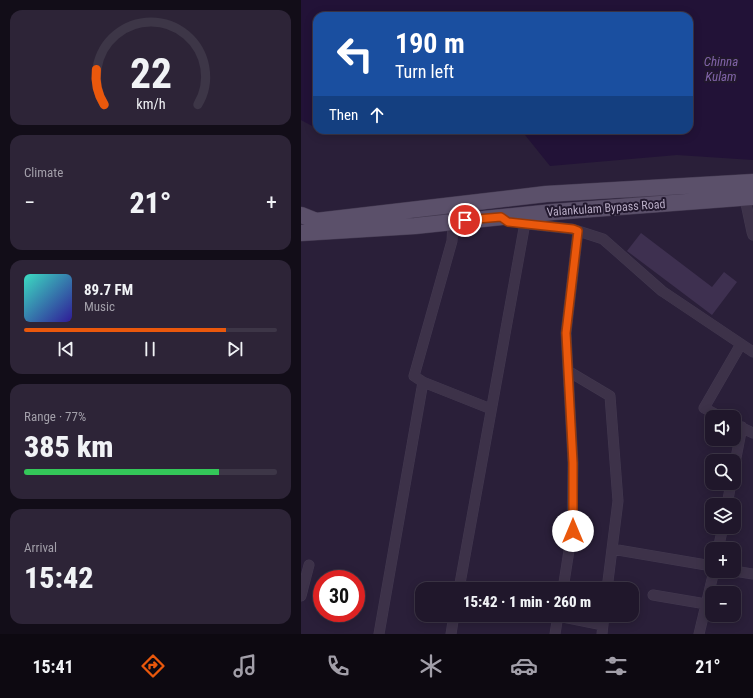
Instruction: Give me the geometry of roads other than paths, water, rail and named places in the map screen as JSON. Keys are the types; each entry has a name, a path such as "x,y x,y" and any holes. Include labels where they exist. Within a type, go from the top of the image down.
{"main road":[{"name":"Valankulam Bypass Road","path":"304,224 316,221 546,194 749,195"},
{"name":"Valankulam Bypass Road","path":"304,224 415,226 749,195"}],"street":[{"path":"749,195 751,232 753,235"},
{"path":"450,205 453,222 452,241 414,376 423,382 491,409"},
{"path":"501,217 508,222 573,229 603,239 662,291 753,352"},
{"path":"460,582 525,224"},
{"path":"564,582 573,531 573,463 566,333 578,231"},
{"path":"708,410 704,408 741,344"},
{"path":"568,370 609,396 618,501 608,582"},
{"path":"379,634 423,382"},
{"path":"741,427 753,433"},
{"path":"612,549 705,565"},
{"path":"301,596 309,564"},
{"path":"741,572 753,574"},
{"path":"653,595 705,604"},
{"path":"699,634 705,608"},
{"path":"451,634 453,622"},
{"path":"555,634 557,622"},
{"path":"588,622 603,625"}],"water":[{"name":"Chinna Kulam","path":"301,0 753,0 753,160 677,155 550,166 524,134 693,134 693,12 313,12 313,126 301,120"}]}
